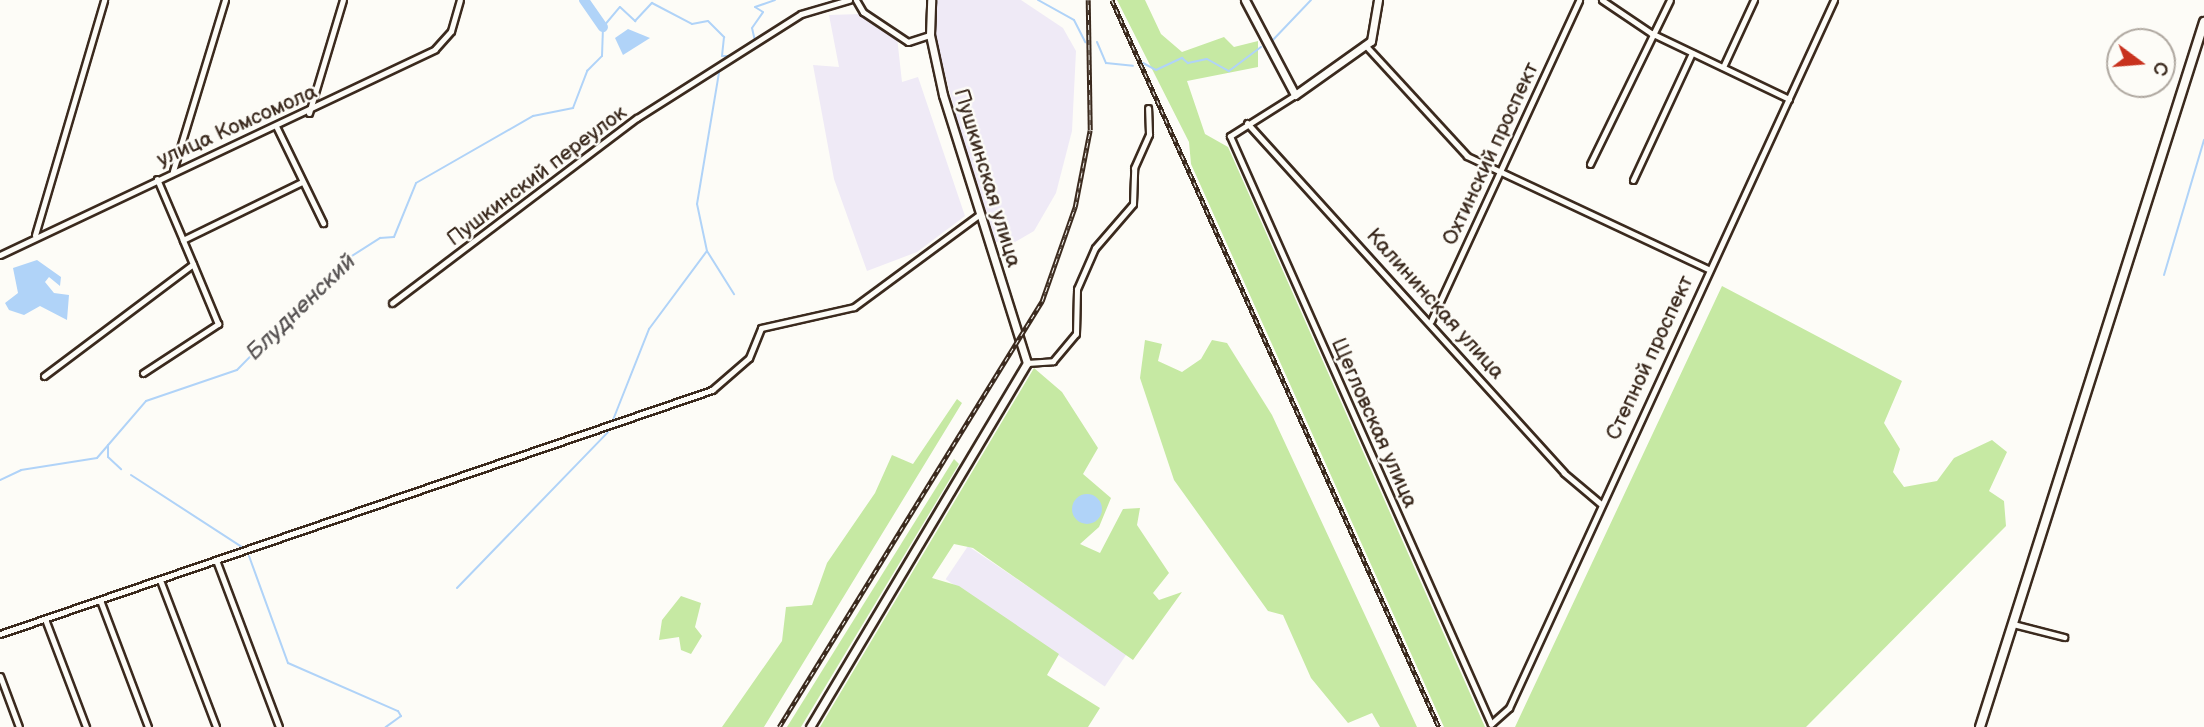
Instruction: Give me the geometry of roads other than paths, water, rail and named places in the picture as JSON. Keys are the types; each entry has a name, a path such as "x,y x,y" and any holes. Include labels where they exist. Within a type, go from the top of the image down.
{"main road":[{"path":"1980,727 2204,22"}],"street":[{"path":"35,235 104,0"},
{"path":"173,172 225,0"},
{"path":"309,113 344,0"},
{"name":"улица Комсомола","path":"0,256 35,235 309,113 435,49 451,31 460,0"},
{"name":"Пушкинский переулок","path":"392,303 637,118 801,14 849,0"},
{"path":"856,0 863,12 908,42 930,35"},
{"name":"Пушкинская улица","path":"931,0 930,35 1027,363"},
{"path":"1245,0 1295,95"},
{"path":"1247,123 1295,95 1366,46 1375,30 1378,0"},
{"name":"Охтинский проспект","path":"1430,321 1501,174 1579,0"},
{"path":"1602,0 1651,33 1789,99"},
{"path":"1590,164 1651,33 1670,0"},
{"path":"1723,67 1754,0"},
{"name":"Степной проспект","path":"1491,724 1509,708 1834,0"},
{"path":"1366,46 1467,156 1709,269"},
{"path":"1633,180 1692,53"},
{"path":"810,727 1027,363 1053,361 1076,334 1077,289 1095,248 1133,204 1134,168 1149,134 1149,108"},
{"name":"Щегловская улица","path":"1247,123 1230,135 1491,724"},
{"name":"Калининская улица","path":"1247,123 1430,321 1564,473 1601,504"},
{"path":"276,126 323,223"},
{"path":"143,373 218,324 157,179"},
{"path":"183,240 302,182"},
{"path":"0,634 712,390 749,358 767,324 854,307 981,214"},
{"path":"44,376 193,264"},
{"path":"216,560 279,727"},
{"path":"160,580 216,727"},
{"path":"100,600 148,727"},
{"path":"45,619 86,727"},
{"path":"2012,624 2064,637"},
{"path":"0,676 19,727"}],"water":[{"path":"628,29 650,38 623,55 615,38"},
{"path":"37,260 61,277 60,286 49,277 45,282 54,293 69,295 67,320 40,306 24,315 9,310 5,303 18,293 13,268"},
{"path":"1087,494 1097,499 1102,509 1097,519 1087,524 1077,519 1072,509 1077,499"}],"waterway":[{"path":"584,0 603,27"},
{"path":"755,41 752,28 763,12 755,7 775,0"},
{"path":"1038,0 1074,20 1085,42"},
{"path":"1271,42 1311,0"},
{"name":"Блудненский","path":"0,480 21,470 97,458 146,401 237,370 344,261 380,238 394,237 416,183 533,116 573,108 587,71 602,56 603,27 620,7 635,21 652,3 692,24 708,21 724,37 722,56 730,56"},
{"path":"1097,42 1106,63 1133,66"},
{"path":"1143,63 1156,70 1182,58 1188,63 1207,59 1229,71 1261,47"},
{"path":"613,420 649,329 707,251 697,204 719,73"},
{"path":"2164,275 2204,140"},
{"path":"707,251 734,294"},
{"path":"457,588 608,432"},
{"path":"108,445 108,457 121,469"},
{"path":"131,475 242,547"},
{"path":"249,556 288,663 398,711 401,716 386,727"}],"railway":[{"path":"779,727 1042,301 1075,207 1090,130 1088,0"},
{"path":"1112,0 1439,727"}]}
